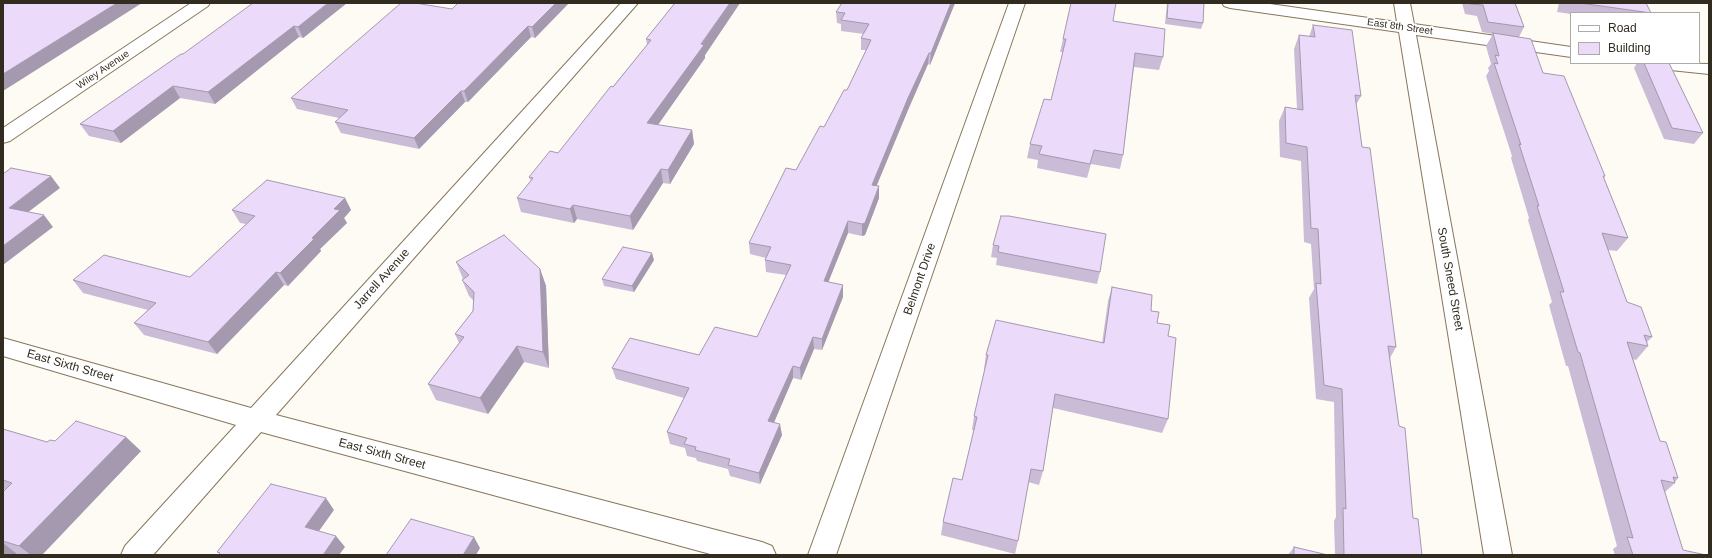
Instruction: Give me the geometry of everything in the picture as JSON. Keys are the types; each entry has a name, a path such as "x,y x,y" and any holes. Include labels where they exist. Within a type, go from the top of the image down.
{"street":[{"name":"Wiley Avenue","path":"3,137 202,3"},
{"name":"Jarrell Avenue","path":"135,555 630,3"},
{"name":"Belmont Drive","path":"822,555 1017,3"},
{"name":"East 8th Street","path":"1230,3 1570,52"},
{"name":"South Sneed Street","path":"1402,3 1498,555"},
{"path":"1661,64 1709,69"},
{"name":"East Sixth Street","path":"3,347 255,420 762,555"}],"building":[{"path":"3,3 117,3 3,74"},
{"path":"253,3 328,3 298,27 294,26 208,92 173,86 113,131 80,124 183,54"},
{"path":"401,3 415,3 452,9 458,3 556,3 532,27 528,26 464,91 461,91 414,138 335,122 348,110 291,98"},
{"path":"675,3 730,3 701,44 704,45 647,123 692,130 668,170 661,169 630,216 573,205 570,209 517,198 533,178 529,177 550,151 558,153 611,86 613,87 651,40 646,39"},
{"path":"842,3 951,3 931,53 929,53 908,98 872,185 879,186 865,223 862,224 848,221 824,281 843,285 822,339 813,337 800,368 793,366 768,421 780,424 759,473 728,465 730,459 695,450 696,447 684,444 687,438 667,432 689,388 612,368 630,338 699,355 715,327 757,337 791,265 765,260 771,247 749,243 786,168 796,170 820,126 824,127 844,90 847,90 871,40 861,38 869,24 841,20 845,13 836,12"},
{"path":"1071,3 1116,3 1113,21 1165,29 1163,57 1135,53 1123,155 1094,150 1090,164 1039,154 1042,146 1030,144 1044,99 1051,100 1066,39 1063,39"},
{"path":"1168,3 1204,3 1203,23 1167,18"},
{"path":"1470,3 1515,3 1524,27 1488,22 1483,5"},
{"path":"1580,3 1646,3 1650,12"},
{"path":"1313,25 1352,30 1361,96 1355,95 1362,147 1370,148 1396,347 1388,346 1399,426 1405,428 1413,518 1418,519 1422,555 1344,555 1343,508 1346,509 1342,389 1324,385 1316,283 1321,284 1318,229 1311,228 1307,147 1286,143 1285,107 1303,110 1299,35 1315,37"},
{"path":"1493,33 1531,39 1543,73 1564,76 1605,176 1603,176 1628,238 1602,233 1627,302 1641,307 1652,337 1644,335 1648,346 1627,342 1660,441 1666,442 1678,478 1673,477 1675,483 1661,480 1683,550 1706,555 1633,555 1627,537 1633,538 1580,353 1578,352 1560,292 1564,292 1519,144 1521,145 1494,63 1498,64 1495,55 1499,56"},
{"path":"1644,64 1669,64 1703,133 1672,128"},
{"path":"11,168 51,176 9,208 44,215 3,246 3,174"},
{"path":"267,180 345,198 334,209 340,210 312,238 314,239 280,273 276,272 208,342 134,323 156,303 73,280 104,255 190,277 255,216 232,210"},
{"path":"1001,216 1009,216 1106,234 1100,272 998,252 999,246 993,245"},
{"path":"504,235 540,269 543,352 517,346 480,398 428,384 464,337 455,334 473,311 474,292 462,280 469,275 456,262"},
{"path":"623,247 652,253 632,286 602,279"},
{"path":"1112,287 1152,295 1151,311 1159,312 1157,323 1170,325 1168,336 1176,338 1168,419 1055,394 1043,471 1031,469 1018,541 943,522 953,478 962,480 977,417 974,416 988,355 986,355 996,320 1104,343"},
{"path":"76,421 126,437 19,546 3,541 3,492 12,483 3,480 3,429 47,442 50,440 55,441"},
{"path":"271,484 326,498 305,527 336,536 323,555 218,555 220,553 217,552"},
{"path":"411,519 474,537 463,555 386,555"},
{"path":"1294,547 1328,555 1294,555"}]}
